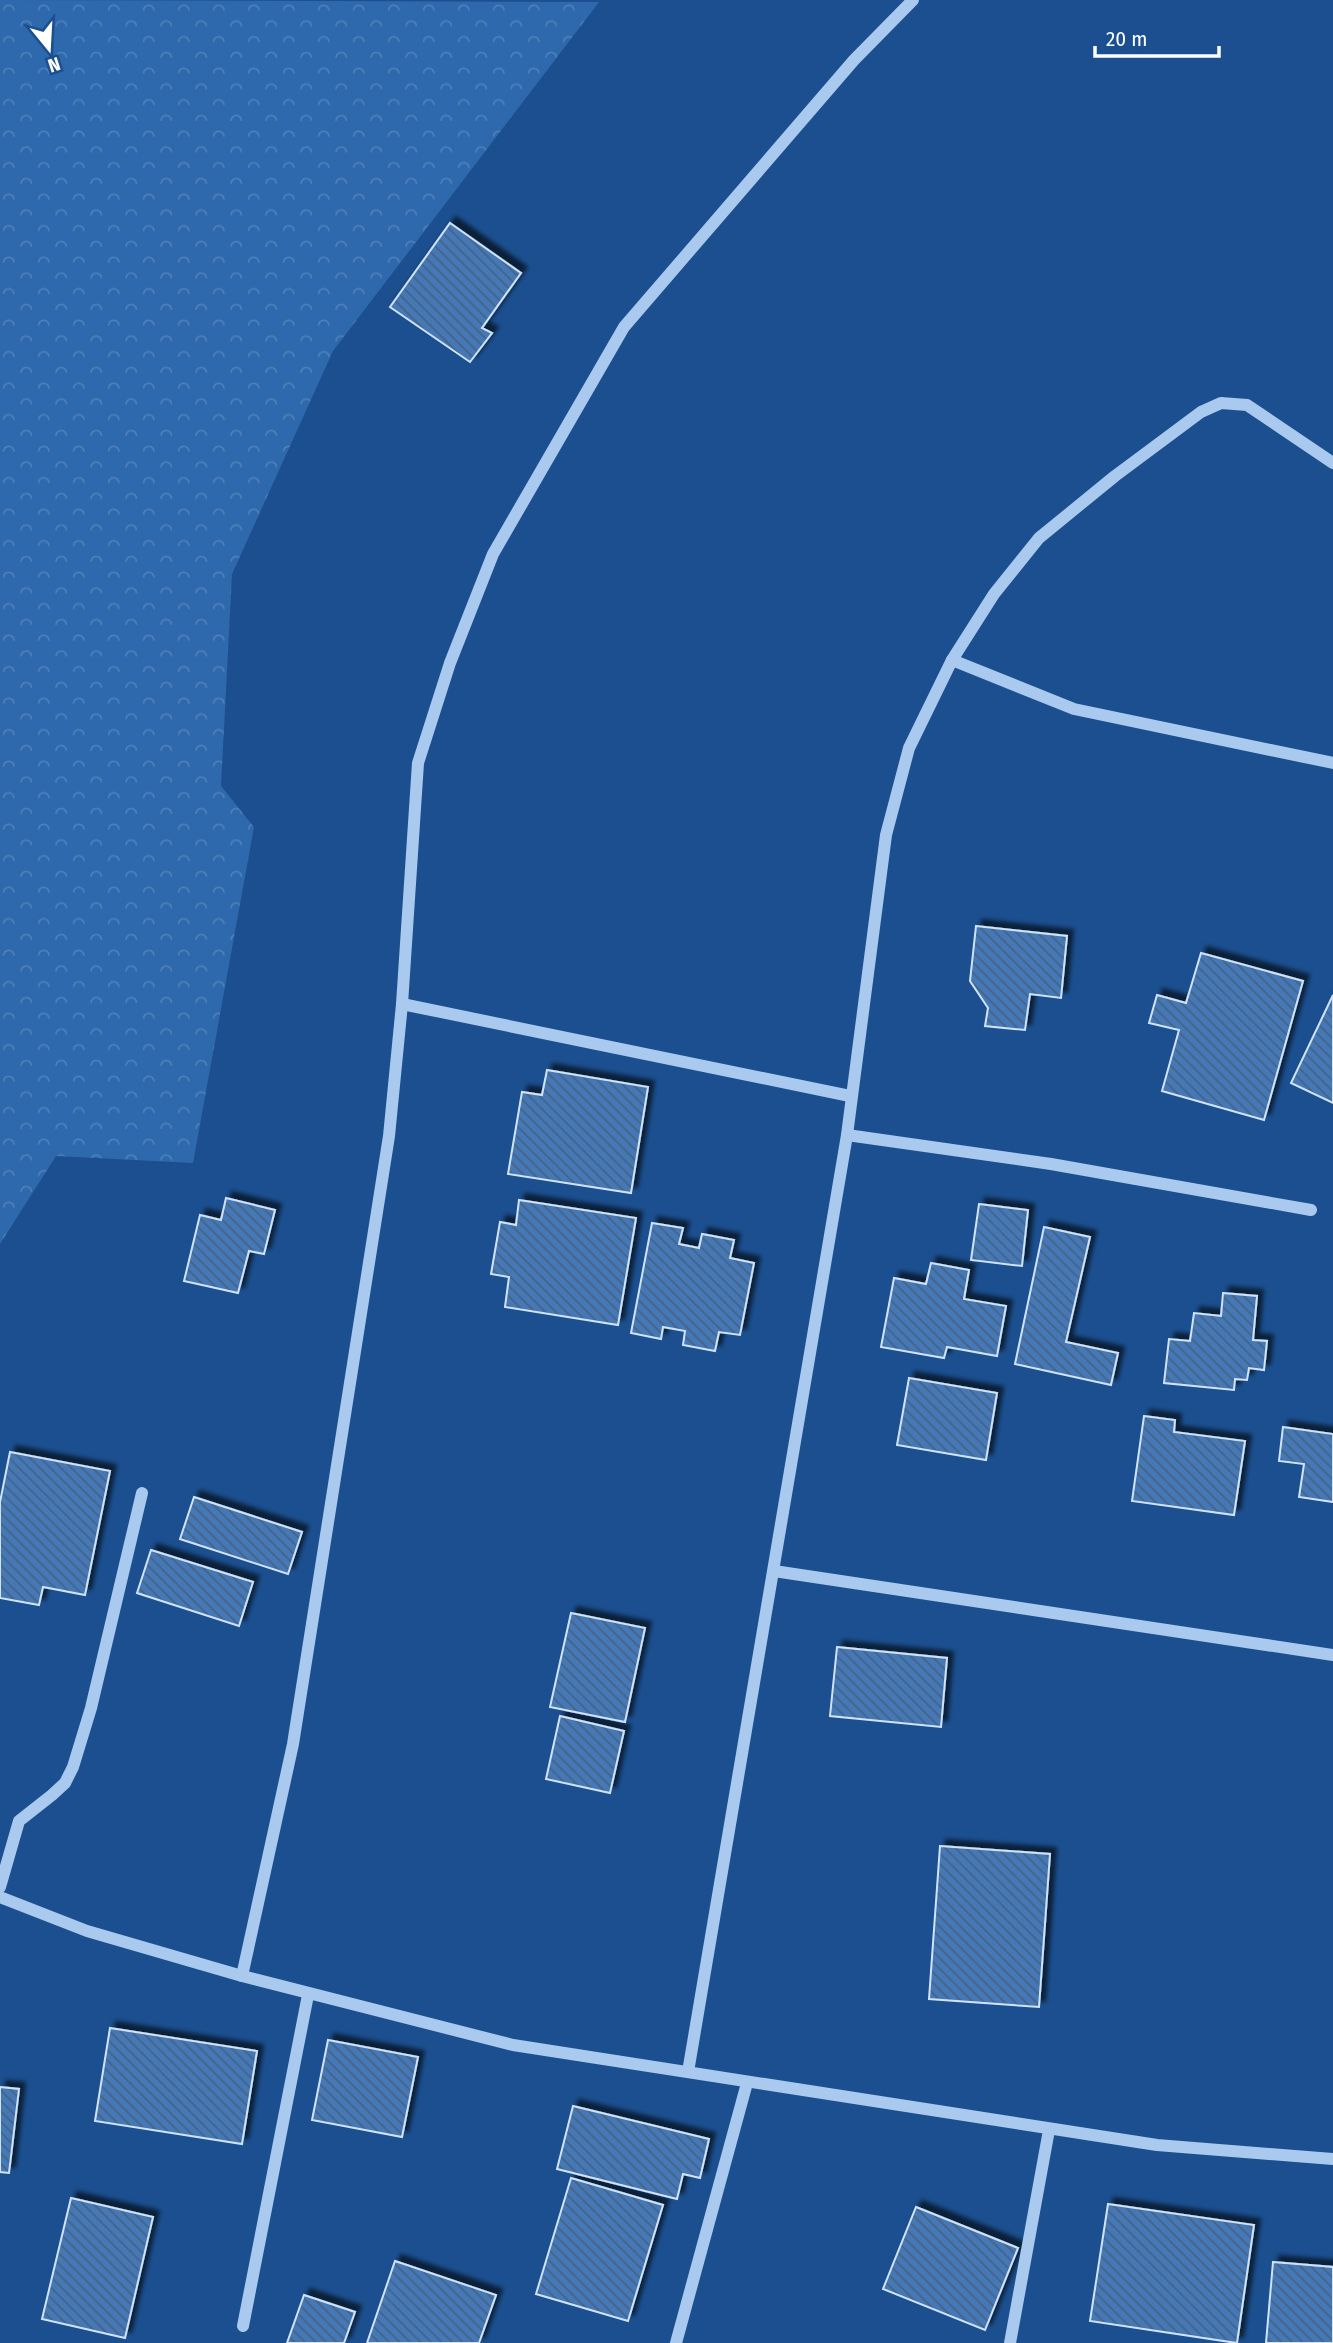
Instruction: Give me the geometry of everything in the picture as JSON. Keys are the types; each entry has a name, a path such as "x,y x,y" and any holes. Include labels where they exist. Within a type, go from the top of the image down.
{"street":[{"path":"242,1976 293,1744 389,1136 402,1004 418,763 450,663 493,554 624,327 854,60 913,0"},
{"path":"688,2072 847,1135 886,835 909,748 952,660 994,594 1039,538 1115,476 1201,412 1221,403 1247,405 1333,463"},
{"path":"952,660 1074,709 1333,763"},
{"path":"402,1004 850,1096"},
{"path":"847,1135 1051,1164 1311,1210"},
{"path":"0,1887 19,1821 52,1796 65,1783 73,1767 91,1708 142,1493"},
{"path":"774,1571 1333,1656"},
{"path":"0,1897 87,1931 242,1976 513,2045 1049,2130 1157,2145 1333,2159"},
{"path":"243,2326 308,1994"},
{"path":"676,2343 747,2083"},
{"path":"1010,2343 1049,2130"}],"green space":[{"path":"0,0 599,2 333,351 232,574 221,786 254,827 193,1163 56,1156 0,1244"}],"building":[{"path":"450,223 521,273 482,328 492,333 470,362 390,307"},
{"path":"976,926 1067,936 1061,998 1030,994 1025,1030 985,1026 988,1008 970,981"},
{"path":"1201,953 1303,981 1264,1120 1162,1091 1179,1030 1149,1023 1157,995 1186,1003"},
{"path":"1333,995 1333,1103 1291,1083"},
{"path":"547,1070 648,1087 631,1193 508,1174 522,1092 542,1095"},
{"path":"226,1198 275,1210 264,1254 249,1251 238,1293 184,1281 200,1215 221,1220"},
{"path":"519,1200 636,1218 618,1325 505,1307 509,1277 491,1274 500,1222 516,1225"},
{"path":"979,1204 1028,1210 1022,1266 971,1260"},
{"path":"652,1223 683,1228 679,1244 699,1248 702,1234 734,1240 730,1258 754,1263 740,1335 719,1332 715,1351 683,1345 685,1331 663,1327 661,1339 631,1333"},
{"path":"1044,1227 1090,1237 1066,1342 1118,1353 1111,1385 1015,1364"},
{"path":"931,1263 969,1270 964,1299 1006,1306 997,1356 947,1347 944,1358 881,1347 894,1278 926,1284"},
{"path":"1223,1293 1257,1296 1253,1340 1267,1341 1264,1370 1249,1368 1247,1380 1235,1379 1234,1390 1164,1383 1169,1339 1190,1341 1194,1313 1221,1316"},
{"path":"909,1378 997,1393 986,1460 897,1445"},
{"path":"1144,1416 1175,1420 1174,1432 1245,1441 1234,1515 1132,1501"},
{"path":"1283,1427 1333,1434 1333,1502 1299,1497 1304,1464 1279,1461"},
{"path":"10,1452 110,1471 85,1595 43,1587 39,1605 0,1598 0,1502"},
{"path":"194,1497 302,1532 288,1574 180,1539"},
{"path":"151,1550 253,1582 239,1626 137,1593"},
{"path":"571,1613 645,1628 625,1722 550,1707"},
{"path":"837,1647 947,1658 941,1727 830,1716"},
{"path":"560,1716 624,1731 610,1793 546,1779"},
{"path":"940,1846 1050,1854 1039,2007 929,1999"},
{"path":"110,2028 257,2051 242,2144 95,2121"},
{"path":"328,2040 418,2057 402,2137 312,2120"},
{"path":"0,2087 19,2089 9,2173 0,2172"},
{"path":"573,2106 709,2139 700,2178 683,2174 677,2199 557,2169"},
{"path":"571,2178 663,2205 628,2321 536,2294"},
{"path":"71,2198 153,2217 125,2338 42,2319"},
{"path":"1108,2204 1254,2225 1237,2343 1090,2321"},
{"path":"916,2207 1018,2248 985,2330 883,2289"},
{"path":"395,2261 496,2295 479,2343 367,2343"},
{"path":"1273,2262 1333,2267 1333,2343 1266,2343"},
{"path":"304,2295 355,2312 344,2343 287,2343"}]}
